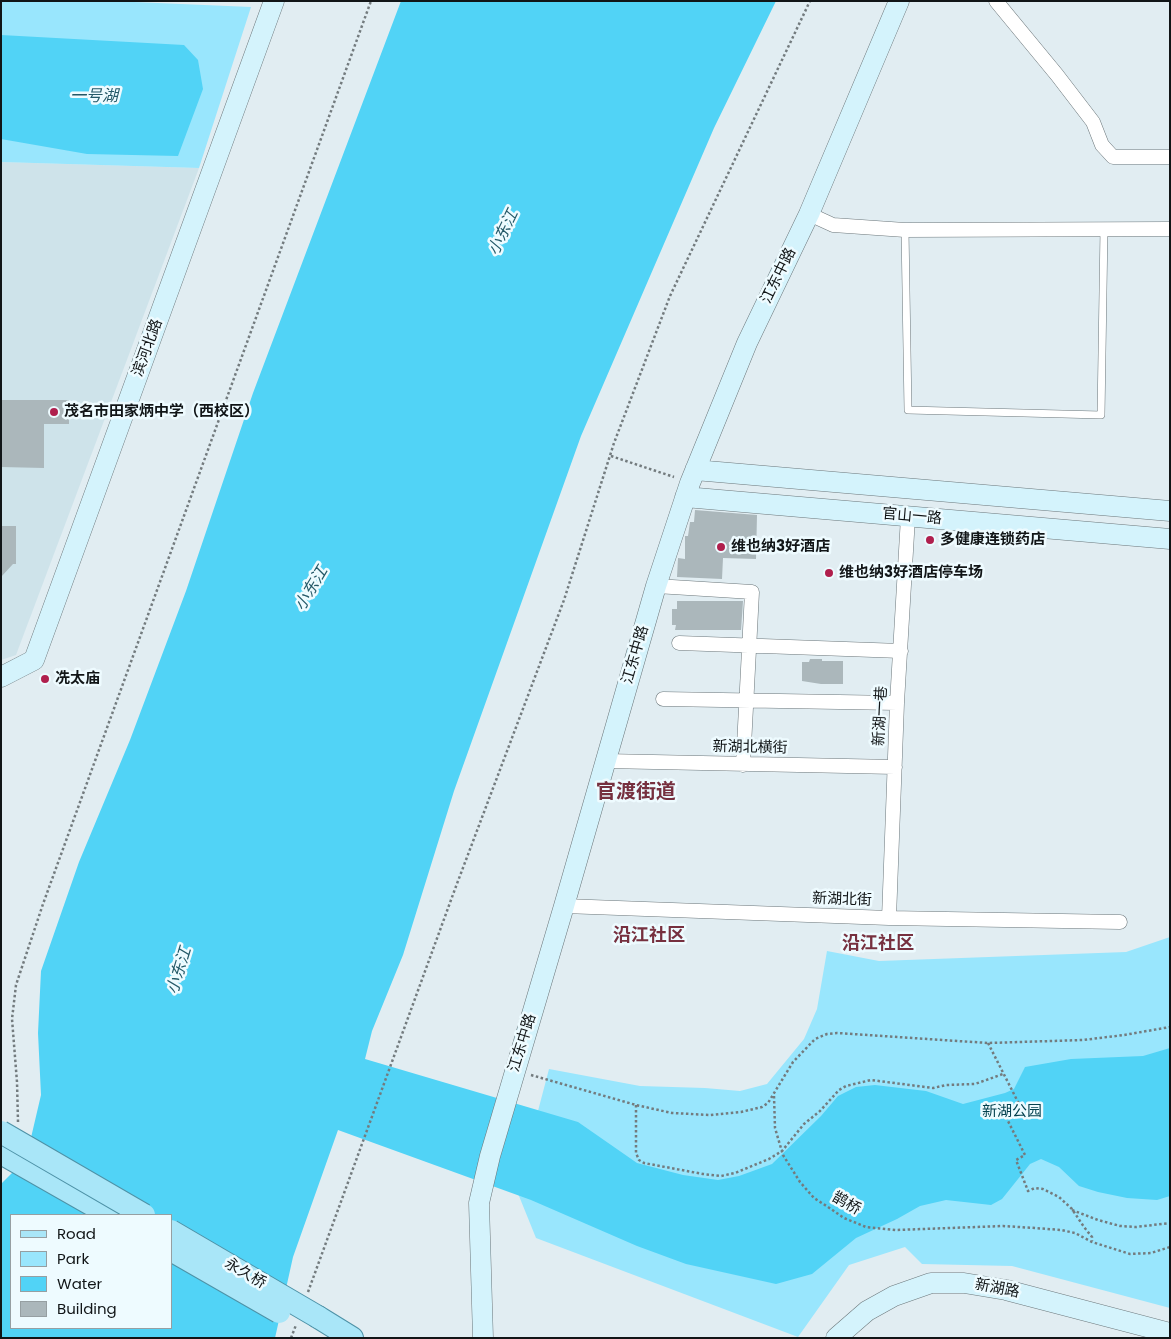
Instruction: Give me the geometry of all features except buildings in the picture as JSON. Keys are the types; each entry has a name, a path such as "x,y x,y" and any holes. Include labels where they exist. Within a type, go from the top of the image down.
{"main road":[{"path":"10,1128 142,1214"},
{"path":"1,1153 108,1214"},
{"name":"永久桥","path":"172,1232 311,1321"},
{"name":"永久桥","path":"172,1251 311,1321"},
{"path":"311,1321 352,1338"}],"street":[{"name":"滨河北路","path":"1,677 34,660 274,1"},
{"name":"江东中路","path":"483,1338 480,1203 490,1156 656,586 690,483 747,343 809,214 899,1"},
{"path":"996,1 1087,114 1093,122 1102,145 1113,157 1170,158"},
{"path":"809,214 834,225 906,230 1170,229"},
{"path":"787,506 790,478"},
{"name":"官山一路","path":"690,483 790,478 1170,512"},
{"name":"官山一路","path":"690,483 787,506 1170,539"},
{"name":"新湖一巷","path":"889,918 897,703 908,517"},
{"path":"656,586 752,592 748,700 743,765"},
{"path":"678,643 901,651"},
{"path":"662,699 897,703"},
{"name":"新湖北横街","path":"605,761 895,767"},
{"name":"新湖北街","path":"564,906 889,918 1120,922"},
{"name":"新湖路","path":"836,1338 867,1311 894,1296 931,1283 964,1283 1006,1290 1170,1333"}],"lane":[{"path":"906,230 908,410 1101,415 1104,229"}],"path":[{"path":"10,1128 17,1082 12,1019 16,985 53,876 371,1"},
{"path":"292,1338 311,1321 455,889 564,600 610,456 670,296 810,1"},
{"path":"610,456 690,483"},
{"path":"514,1071 636,1106 672,1113 710,1114 741,1112 762,1107 768,1103 792,1062 815,1039 827,1034 837,1033 988,1043 1083,1040 1124,1035 1170,1026"},
{"path":"988,1043 1019,1104 1002,1109 1025,1155 1016,1160 1028,1191 1035,1188 1050,1191 1072,1209 1092,1237 1092,1242"},
{"path":"636,1106 636,1153 639,1160 644,1163 721,1176 735,1173 782,1153 804,1124 820,1111 839,1090 846,1086 871,1080 885,1080 933,1088 946,1085 975,1084 1003,1074"},
{"name":"鹊桥","path":"774,1094 775,1128 782,1153 800,1182 814,1198 844,1218 866,1227 883,1230 1004,1226 1044,1228 1075,1233 1092,1242 1130,1254 1151,1253 1170,1247"},
{"path":"1072,1209 1098,1220 1120,1226 1136,1227 1170,1223"}],"shaded area":[{"name":"茂名市田家炳中学（西校区）","path":"1,162 199,168 16,655 1,660"}],"green space":[{"path":"1,1 111,1 251,7 199,168 1,162"},
{"name":"新湖公园","path":"1170,937 1170,1308 1012,1266 922,1264 905,1247 849,1265 798,1337 536,1238 517,1191 549,1069 640,1086 740,1091 767,1084 804,1039 817,1009 827,951 879,961 1126,952"}],"water":[{"name":"小东江","path":"401,1 776,1 714,128 581,436 454,791 403,955 372,1031 365,1059 578,1122 637,1163 683,1175 718,1180 739,1176 772,1164 821,1116 838,1096 856,1087 875,1085 926,1091 963,1104 1014,1089 1025,1067 1071,1059 1143,1056 1170,1048 1170,1196 1157,1200 1127,1198 1098,1192 1079,1186 1059,1167 1041,1159 1030,1164 1002,1199 991,1205 946,1200 920,1206 856,1238 812,1274 776,1284 686,1264 637,1246 531,1200 338,1130 293,1257 275,1338 1,1338 1,1184 26,1159 41,1095 38,1033 41,971 79,862 130,740 186,591 253,393"},
{"name":"一号湖","path":"1,35 184,45 198,60 203,89 178,156 87,154 1,139"}],"place":[{"name":"茂名市田家炳中学（西校区）","path":"54,412"},
{"name":"多健康连锁药店","path":"930,540"},
{"name":"维也纳3好酒店","path":"721,547"},
{"name":"维也纳3好酒店停车场","path":"829,573"},
{"name":"冼太庙","path":"45,679"}],"district":[{"name":"官渡街道","path":"636,793"},
{"name":"沿江社区","path":"649,936"},
{"name":"沿江社区","path":"878,944"}]}
